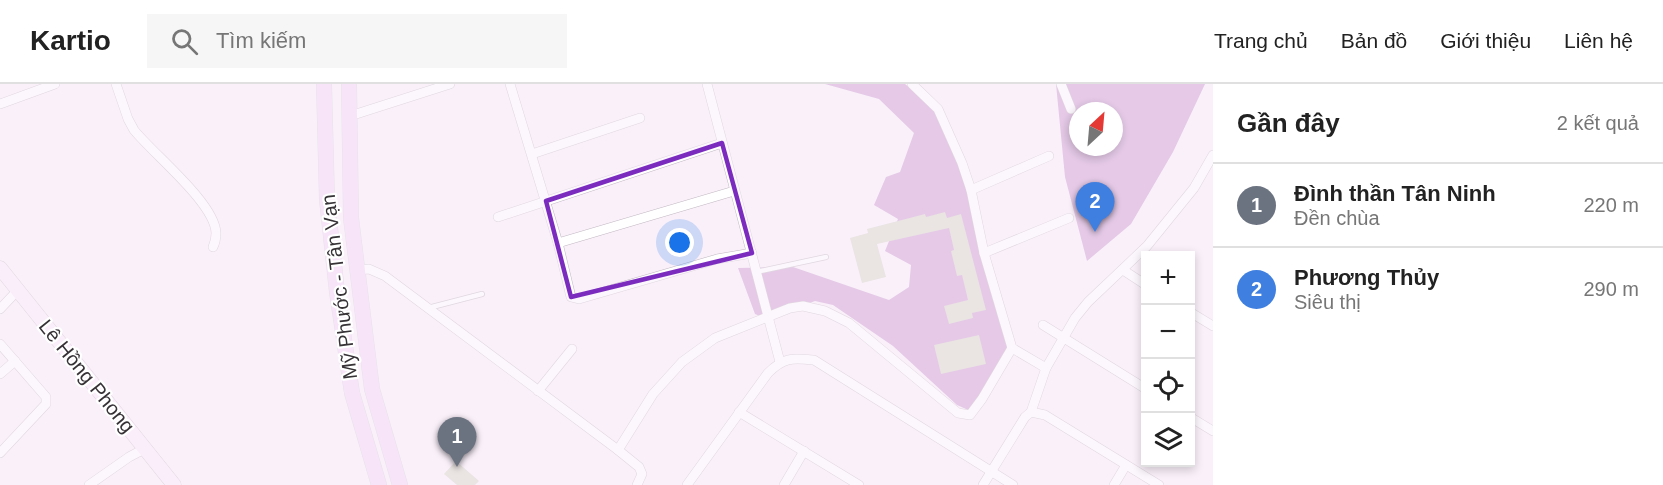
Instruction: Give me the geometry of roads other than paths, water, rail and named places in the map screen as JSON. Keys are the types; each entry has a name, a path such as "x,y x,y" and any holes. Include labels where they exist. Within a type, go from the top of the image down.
{"main road":[{"name":"Mỹ Phước - Tân Vạn","path":"324,84 327,200 337,292 352,393 380,485"},
{"name":"Mỹ Phước - Tân Vạn","path":"349,84 351,218 372,389 400,485"},
{"name":"Lê Hồng Phong","path":"0,268 146,447 174,485"}],"street":[{"path":"2,101 55,84"},
{"path":"116,84 134,130 189,188 212,219 216,235 213,247"},
{"path":"350,116 450,84"},
{"path":"510,84 546,201 572,297 579,299 717,259 752,253"},
{"path":"708,84 767,319 780,362"},
{"path":"912,84 938,109 962,163 984,253 1012,348 1046,368"},
{"path":"1061,84 1069,105"},
{"path":"532,154 640,118"},
{"path":"498,218 722,143"},
{"path":"970,190 1049,156"},
{"path":"983,485 1025,417 1031,412 1046,368 1088,302 1147,246 1194,188 1213,158"},
{"path":"558,243 734,191"},
{"path":"984,253 1069,218"},
{"path":"358,270 369,268 377,270 618,450 639,467 642,474 637,485"},
{"path":"1123,270 1141,282"},
{"path":"0,309 18,290"},
{"path":"618,450 653,394 682,362 715,338 790,308 803,306 825,311 849,323 958,413 966,416 970,415 982,399 1012,348"},
{"path":"1195,315 1213,326"},
{"path":"1043,326 1141,386"},
{"path":"0,344 47,400 46,404 0,453"},
{"path":"538,390 572,349"},
{"path":"687,485 761,381 780,362 793,358 814,360 1012,485"},
{"path":"0,374 15,361"},
{"path":"740,412 859,485"},
{"path":"1031,412 1045,415 1159,485"},
{"path":"1195,420 1213,431"},
{"path":"89,485 146,447"},
{"path":"784,485 804,452"},
{"path":"1114,485 1126,465"}],"lane":[{"path":"756,272 826,256"},
{"path":"428,308 482,294"}],"place":[{"name":"Phương Thủy","path":"1095,232"},
{"name":"Đình thần Tân Ninh","path":"457,467"}]}
